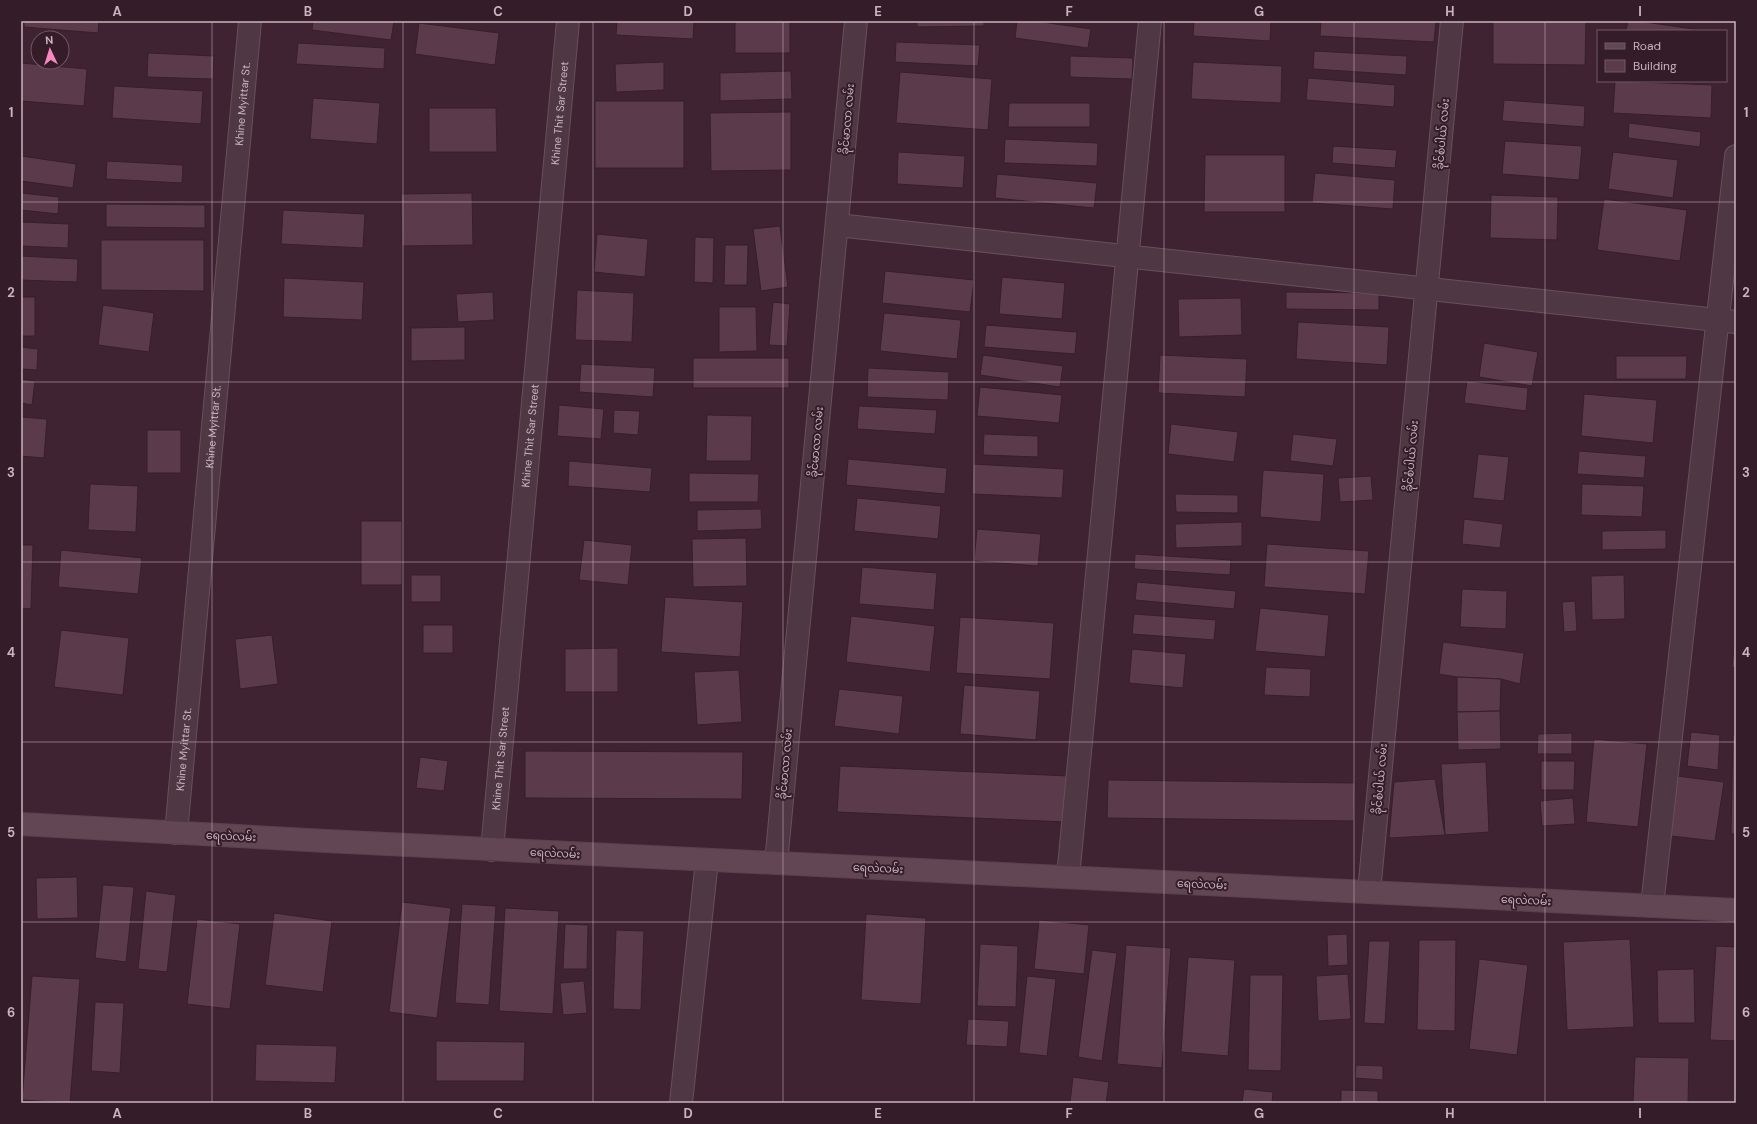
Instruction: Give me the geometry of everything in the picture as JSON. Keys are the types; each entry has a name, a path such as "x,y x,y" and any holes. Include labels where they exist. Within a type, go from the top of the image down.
{"main road":[{"name":"ရေလဲလမ်း","path":"21,824 492,850 1736,910"}],"street":[{"name":"Khine Myittar St.","path":"176,833 250,21"},
{"name":"Khine Thit Sar Street","path":"492,850 568,21"},
{"name":"ခိုင်မာလာ လမ်း","path":"776,863 856,21"},
{"path":"1068,877 1150,21"},
{"name":"ခိုင်စံပါယ် လမ်း","path":"1370,892 1452,21"},
{"path":"1652,906 1727,321 1736,156"},
{"path":"836,225 1427,290 1727,321"},
{"path":"681,1103 707,860"}],"building":[{"path":"24,21 99,21 98,33 24,27"},
{"path":"313,21 394,21 391,40 312,30"},
{"path":"617,21 694,21 693,39 616,35"},
{"path":"735,21 790,21 790,53 735,53"},
{"path":"917,21 984,21 984,26 917,27"},
{"path":"1017,21 1035,21 1091,29 1088,48 1015,38"},
{"path":"1194,21 1271,21 1270,41 1193,36"},
{"path":"1321,21 1436,21 1434,42 1320,36"},
{"path":"1493,21 1586,21 1585,65 1493,64"},
{"path":"1628,21 1638,21 1700,30 1626,30"},
{"path":"419,23 499,33 495,65 415,54"},
{"path":"896,42 980,45 978,66 895,62"},
{"path":"298,43 385,48 384,69 296,64"},
{"path":"1314,51 1407,56 1406,75 1313,69"},
{"path":"148,53 214,56 213,79 147,77"},
{"path":"1070,56 1133,58 1132,79 1070,77"},
{"path":"664,62 664,90 616,92 615,64"},
{"path":"1193,62 1282,66 1281,103 1191,99"},
{"path":"21,63 30,64 30,70 70,70 70,67 87,69 84,106 21,101"},
{"path":"791,71 792,99 720,101 720,73"},
{"path":"900,72 992,79 988,130 896,123"},
{"path":"1308,78 1395,85 1394,107 1306,100"},
{"path":"1615,82 1712,85 1711,118 1613,113"},
{"path":"114,86 203,91 201,124 112,118"},
{"path":"313,98 380,103 377,144 310,139"},
{"path":"1504,100 1585,106 1584,127 1502,121"},
{"path":"595,101 684,101 684,168 595,168"},
{"path":"1009,103 1090,103 1090,127 1008,127"},
{"path":"429,108 496,108 497,152 429,152"},
{"path":"791,112 791,170 711,171 710,113"},
{"path":"1629,123 1701,132 1700,147 1628,138"},
{"path":"1005,139 1098,143 1097,166 1004,163"},
{"path":"1505,141 1582,146 1579,180 1502,174"},
{"path":"1333,146 1397,150 1395,168 1332,163"},
{"path":"898,152 965,156 963,188 897,184"},
{"path":"1613,152 1678,160 1673,198 1608,189"},
{"path":"1205,155 1285,155 1285,212 1204,212"},
{"path":"21,156 76,164 73,188 21,181"},
{"path":"107,161 183,165 182,183 106,179"},
{"path":"1315,173 1395,180 1393,209 1312,203"},
{"path":"997,174 1097,183 1094,208 995,198"},
{"path":"21,193 59,197 58,214 21,210"},
{"path":"472,193 473,245 402,246 401,194"},
{"path":"1491,195 1558,197 1557,240 1490,238"},
{"path":"1604,199 1687,210 1680,261 1597,250"},
{"path":"106,204 205,205 205,228 106,227"},
{"path":"283,210 365,214 363,248 281,244"},
{"path":"21,222 69,224 68,248 21,246"},
{"path":"780,226 788,287 761,291 753,229"},
{"path":"597,234 648,239 645,277 594,272"},
{"path":"695,237 714,238 713,283 694,282"},
{"path":"101,240 204,240 204,291 101,290"},
{"path":"725,245 748,245 747,285 724,285"},
{"path":"21,256 78,259 77,282 21,280"},
{"path":"885,271 974,280 970,312 882,303"},
{"path":"1002,277 1065,283 1062,319 999,314"},
{"path":"284,278 364,282 362,320 283,317"},
{"path":"577,290 634,293 632,342 575,340"},
{"path":"493,292 494,320 458,322 456,294"},
{"path":"1286,292 1379,293 1379,310 1286,309"},
{"path":"21,297 35,297 35,336 21,336"},
{"path":"1241,298 1242,335 1179,337 1178,299"},
{"path":"773,302 790,304 787,346 769,345"},
{"path":"103,305 154,313 149,352 98,345"},
{"path":"719,307 756,307 757,351 719,352"},
{"path":"884,313 961,320 957,359 880,351"},
{"path":"1298,322 1389,327 1387,365 1296,359"},
{"path":"986,325 1077,332 1075,354 984,347"},
{"path":"465,327 465,360 411,361 411,328"},
{"path":"1484,343 1538,352 1532,386 1479,377"},
{"path":"21,347 38,349 37,370 21,369"},
{"path":"983,355 1063,366 1060,387 980,375"},
{"path":"1160,355 1247,359 1245,397 1158,393"},
{"path":"1616,356 1687,356 1686,379 1616,379"},
{"path":"693,358 789,358 789,388 693,388"},
{"path":"581,364 655,368 653,397 579,392"},
{"path":"868,368 949,372 948,400 867,397"},
{"path":"21,379 35,381 32,405 21,403"},
{"path":"1467,381 1528,388 1526,411 1464,403"},
{"path":"980,387 1062,395 1059,423 977,416"},
{"path":"1584,394 1657,400 1653,443 1581,436"},
{"path":"559,405 604,409 601,439 557,436"},
{"path":"859,406 937,410 935,434 857,429"},
{"path":"614,410 640,411 638,435 613,433"},
{"path":"707,415 752,416 751,461 706,461"},
{"path":"21,417 47,419 44,458 21,456"},
{"path":"1171,424 1238,432 1234,462 1168,454"},
{"path":"147,430 181,430 181,473 147,473"},
{"path":"984,434 1038,436 1038,457 983,455"},
{"path":"1293,434 1337,439 1333,466 1290,461"},
{"path":"1579,451 1646,456 1644,478 1577,474"},
{"path":"1478,454 1509,457 1504,501 1473,498"},
{"path":"848,459 947,468 945,494 846,485"},
{"path":"569,461 652,468 650,492 568,486"},
{"path":"973,464 1064,469 1062,498 972,494"},
{"path":"1263,470 1324,474 1321,522 1260,517"},
{"path":"689,473 759,474 758,502 689,502"},
{"path":"1371,476 1373,500 1340,502 1338,478"},
{"path":"90,484 138,486 136,532 88,530"},
{"path":"1582,484 1644,486 1642,517 1581,515"},
{"path":"1175,494 1238,495 1238,513 1176,512"},
{"path":"857,498 941,506 938,539 854,531"},
{"path":"761,509 762,529 697,531 697,510"},
{"path":"1464,519 1503,524 1500,548 1462,544"},
{"path":"361,521 402,521 402,585 361,585"},
{"path":"1242,522 1242,546 1176,548 1175,524"},
{"path":"977,529 1041,534 1038,566 974,561"},
{"path":"1666,530 1666,549 1602,550 1602,531"},
{"path":"746,538 747,586 693,587 692,539"},
{"path":"584,540 632,545 628,585 579,580"},
{"path":"1267,544 1369,551 1365,594 1264,587"},
{"path":"21,545 33,545 31,609 21,608"},
{"path":"61,550 142,558 138,594 58,587"},
{"path":"1135,554 1231,560 1230,575 1134,569"},
{"path":"862,567 937,573 934,610 859,604"},
{"path":"411,575 441,575 441,602 411,602"},
{"path":"1624,575 1625,619 1592,620 1591,576"},
{"path":"1137,582 1236,591 1234,609 1135,600"},
{"path":"1462,589 1507,591 1506,629 1460,627"},
{"path":"665,597 743,602 740,657 661,652"},
{"path":"1575,601 1577,631 1564,632 1562,602"},
{"path":"1260,608 1329,615 1325,657 1255,651"},
{"path":"1134,614 1216,620 1214,640 1132,634"},
{"path":"851,616 935,626 930,672 846,662"},
{"path":"960,617 1054,623 1050,679 956,673"},
{"path":"423,625 453,625 453,653 423,653"},
{"path":"1736,626 1736,668 1732,667"},
{"path":"61,630 129,638 123,695 54,687"},
{"path":"272,635 278,684 240,689 235,639"},
{"path":"1443,642 1524,653 1520,684 1501,679 1457,677 1439,674"},
{"path":"618,648 618,692 565,692 565,649"},
{"path":"1132,649 1186,654 1183,688 1129,683"},
{"path":"1266,667 1311,669 1310,697 1264,695"},
{"path":"739,670 742,722 697,725 694,672"},
{"path":"1457,677 1501,679 1500,711 1457,712"},
{"path":"964,685 1040,691 1036,740 960,734"},
{"path":"839,689 903,696 899,734 834,726"},
{"path":"1500,711 1501,749 1458,750 1457,712"},
{"path":"1691,732 1720,735 1718,770 1687,766"},
{"path":"1572,733 1572,754 1537,754 1538,734"},
{"path":"1733,735 1736,735 1736,834 1731,834"},
{"path":"1594,739 1647,744 1638,827 1586,822"},
{"path":"525,751 743,752 742,799 525,798"},
{"path":"420,757 448,761 444,791 416,788"},
{"path":"1541,761 1575,761 1574,790 1541,790"},
{"path":"1486,762 1489,832 1445,835 1441,764"},
{"path":"840,766 1069,776 1066,822 837,812"},
{"path":"1677,776 1724,782 1715,841 1671,836"},
{"path":"1435,779 1445,835 1389,838 1394,782"},
{"path":"1108,780 1355,783 1354,821 1107,818"},
{"path":"1573,798 1575,824 1542,826 1540,801"},
{"path":"77,877 78,918 37,919 36,878"},
{"path":"103,885 134,887 126,962 95,958"},
{"path":"146,891 176,895 167,972 138,969"},
{"path":"402,902 451,908 437,1018 389,1012"},
{"path":"462,904 496,906 489,1005 455,1003"},
{"path":"505,908 559,911 553,1014 499,1011"},
{"path":"274,913 332,921 323,992 265,985"},
{"path":"866,914 926,918 921,1004 861,1000"},
{"path":"197,919 240,924 230,1009 187,1004"},
{"path":"1039,920 1089,925 1084,974 1034,969"},
{"path":"565,924 588,925 587,969 563,969"},
{"path":"616,930 644,931 641,1010 613,1009"},
{"path":"1347,934 1348,965 1328,966 1327,935"},
{"path":"1630,939 1634,1027 1567,1030 1563,942"},
{"path":"1419,940 1456,940 1455,1031 1417,1030"},
{"path":"1369,941 1390,941 1385,1024 1364,1023"},
{"path":"980,944 1018,946 1016,1007 977,1006"},
{"path":"1126,945 1171,948 1162,1068 1117,1064"},
{"path":"1716,946 1736,947 1736,1041 1710,1040"},
{"path":"1092,950 1117,953 1102,1061 1078,1057"},
{"path":"1188,957 1235,960 1228,1056 1181,1052"},
{"path":"1479,959 1528,965 1517,1055 1469,1049"},
{"path":"1694,969 1695,1023 1658,1023 1657,970"},
{"path":"1348,974 1351,1019 1318,1021 1316,976"},
{"path":"1250,975 1283,975 1281,1071 1248,1070"},
{"path":"32,976 80,979 70,1103 22,1100"},
{"path":"1027,976 1056,979 1047,1056 1019,1053"},
{"path":"584,981 587,1013 563,1015 560,983"},
{"path":"95,1002 124,1003 120,1073 91,1071"},
{"path":"968,1019 1009,1021 1007,1047 966,1045"},
{"path":"436,1041 525,1042 524,1081 436,1081"},
{"path":"256,1044 337,1046 335,1083 255,1081"},
{"path":"1635,1057 1689,1058 1688,1103 1633,1103"},
{"path":"1356,1065 1383,1066 1383,1080 1355,1078"},
{"path":"1073,1077 1109,1082 1106,1103 1070,1103"},
{"path":"1244,1089 1273,1092 1272,1103 1242,1103"},
{"path":"1341,1090 1378,1091 1378,1103 1341,1103"}]}
